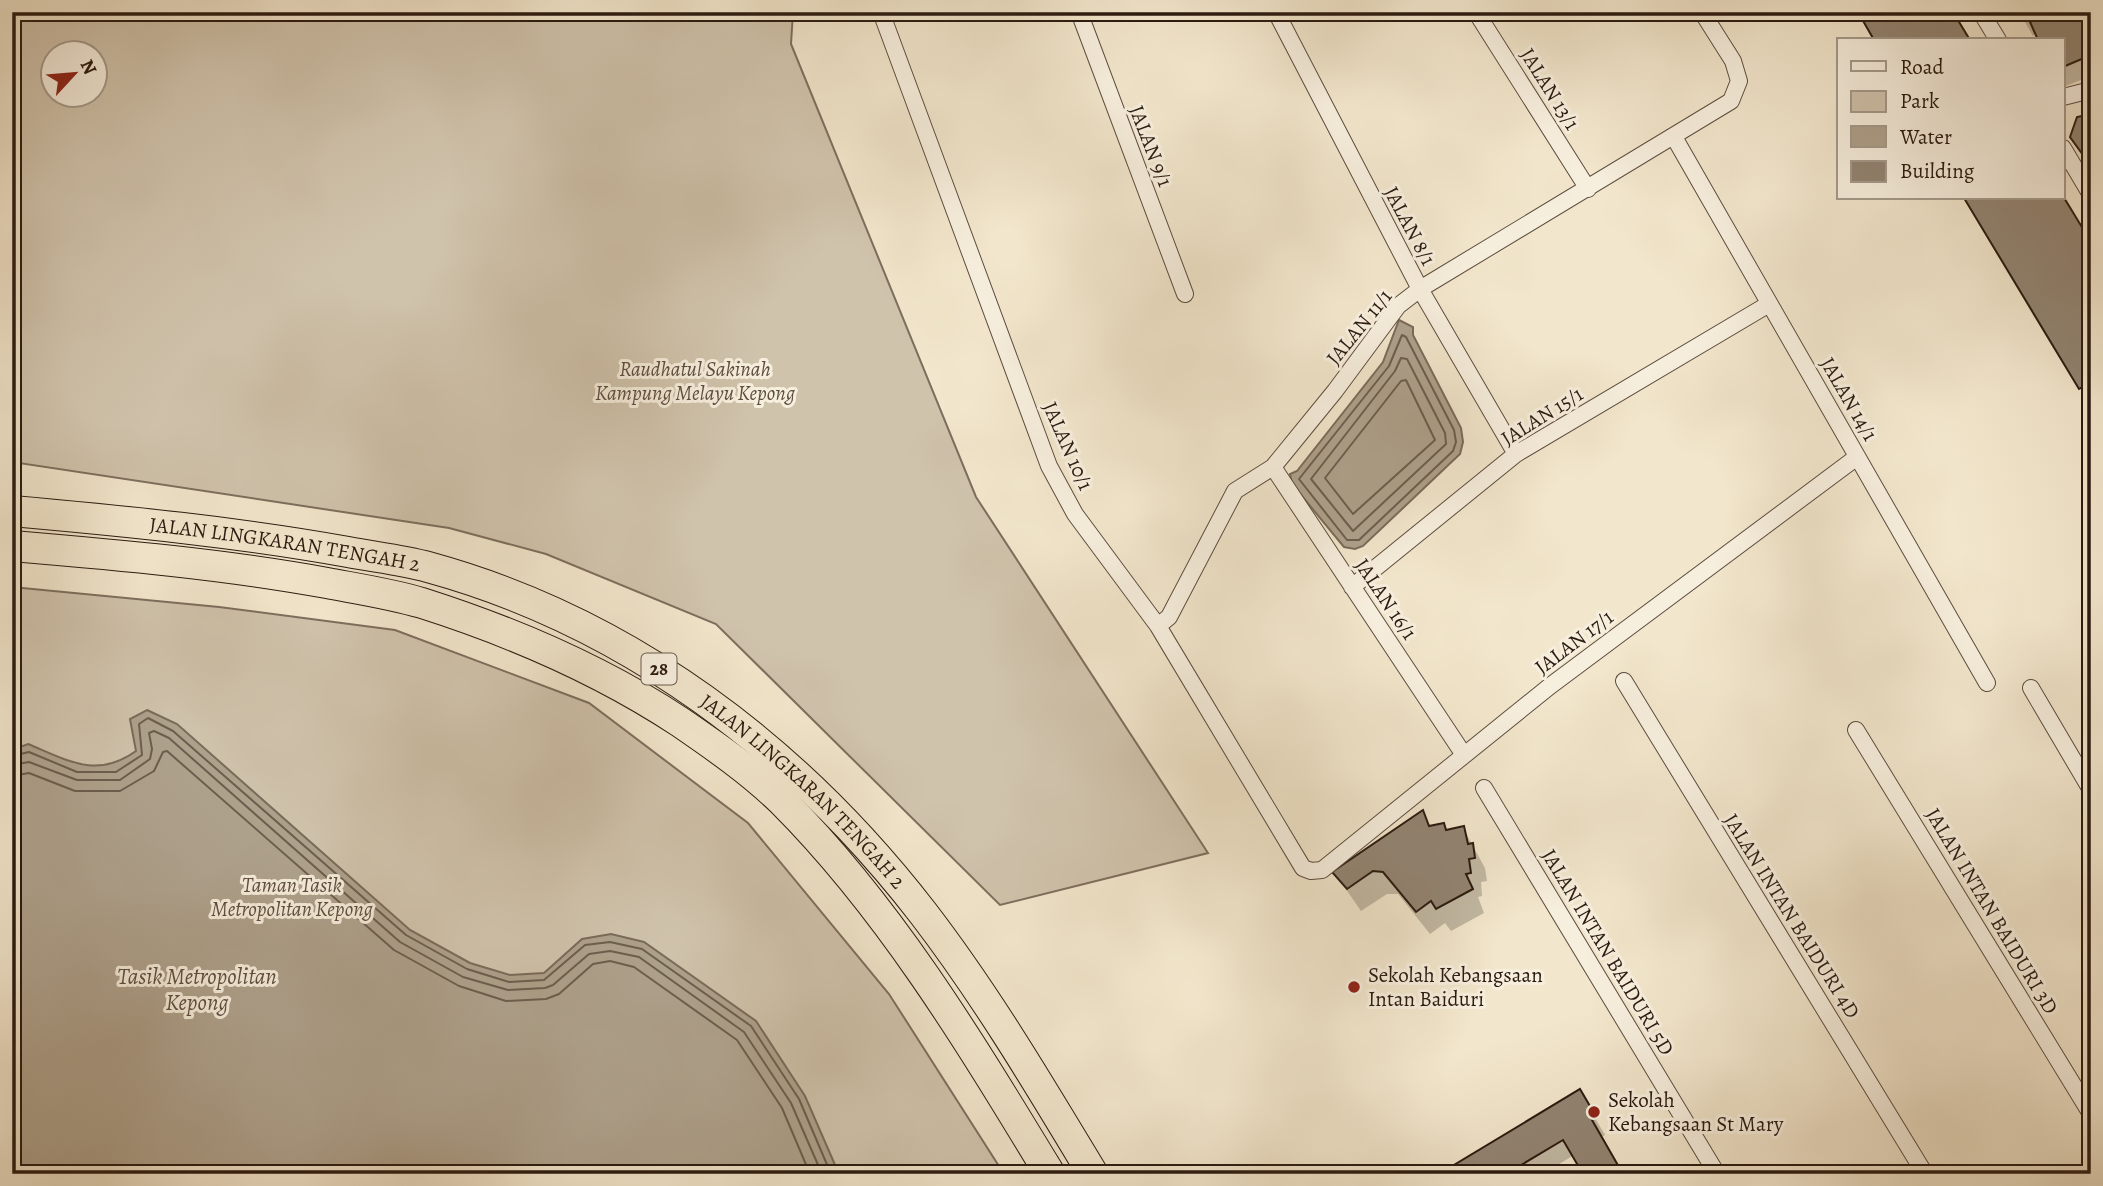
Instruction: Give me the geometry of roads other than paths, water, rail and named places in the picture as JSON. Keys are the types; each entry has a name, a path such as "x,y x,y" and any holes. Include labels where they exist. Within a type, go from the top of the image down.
{"highway":[{"name":"JALAN LINGKARAN TENGAH 2","path":"12,511 300,543 426,567 530,602 645,659 750,732 800,776 844,822 923,914 1027,1066 1093,1174"},
{"name":"JALAN LINGKARAN TENGAH 2","path":"12,546 142,557 292,576 419,602 520,638 632,690 730,756 781,800 824,847 894,934 992,1079 1050,1174"}],"street":[{"path":"882,16 899,12"},
{"name":"JALAN 9/1","path":"1079,12 1185,294"},
{"name":"JALAN 8/1","path":"1276,12 1420,289 1516,454"},
{"name":"JALAN 13/1","path":"1476,12 1588,188"},
{"name":"JALAN 11/1","path":"1158,626 1169,617 1236,491 1273,467 1335,391 1398,306 1420,289 1731,101 1739,81 1733,61 1702,12"},
{"path":"1981,12 1997,38"},
{"name":"JALAN 10/1","path":"882,16 1049,466 1075,514 1158,626 1303,868 1311,871 1322,870"},
{"path":"2064,97 2091,90"},
{"name":"JALAN 14/1","path":"1674,137 1987,683"},
{"path":"2064,150 2091,195"},
{"name":"JALAN 15/1","path":"1352,587 1516,454 1769,304"},
{"name":"JALAN 17/1","path":"1322,870 1550,686 1857,457"},
{"name":"JALAN 16/1","path":"1273,467 1464,755"},
{"name":"JALAN INTAN BAIDURI 4D","path":"1624,681 1925,1174"},
{"path":"2031,688 2091,790"},
{"name":"JALAN INTAN BAIDURI 3D","path":"1856,730 2091,1114"},
{"name":"JALAN INTAN BAIDURI 5D","path":"1484,788 1717,1174"}],"water":[{"path":"1399,320 1413,327 1413,335 1461,428 1463,442 1460,454 1363,546 1355,549 1344,547 1292,484 1290,474 1297,471 1383,362"},
{"name":"Tasik Metropolitan Kepong","path":"147,710 177,724 410,930 470,963 510,975 544,973 582,939 611,934 644,942 756,1021 805,1096 839,1174 12,1174 12,750 28,744 70,761 96,766 108,764 136,751 130,719"}],"place":[{"name":"Sekolah Kebangsaan Intan Baiduri","path":"1354,987"},
{"name":"Sekolah Kebangsaan St Mary","path":"1594,1112"}],"park label":[{"name":"Raudhatul Sakinah Kampung Melayu Kepong","path":"695,381"},
{"name":"Taman Tasik Metropolitan Kepong","path":"292,897"}]}
